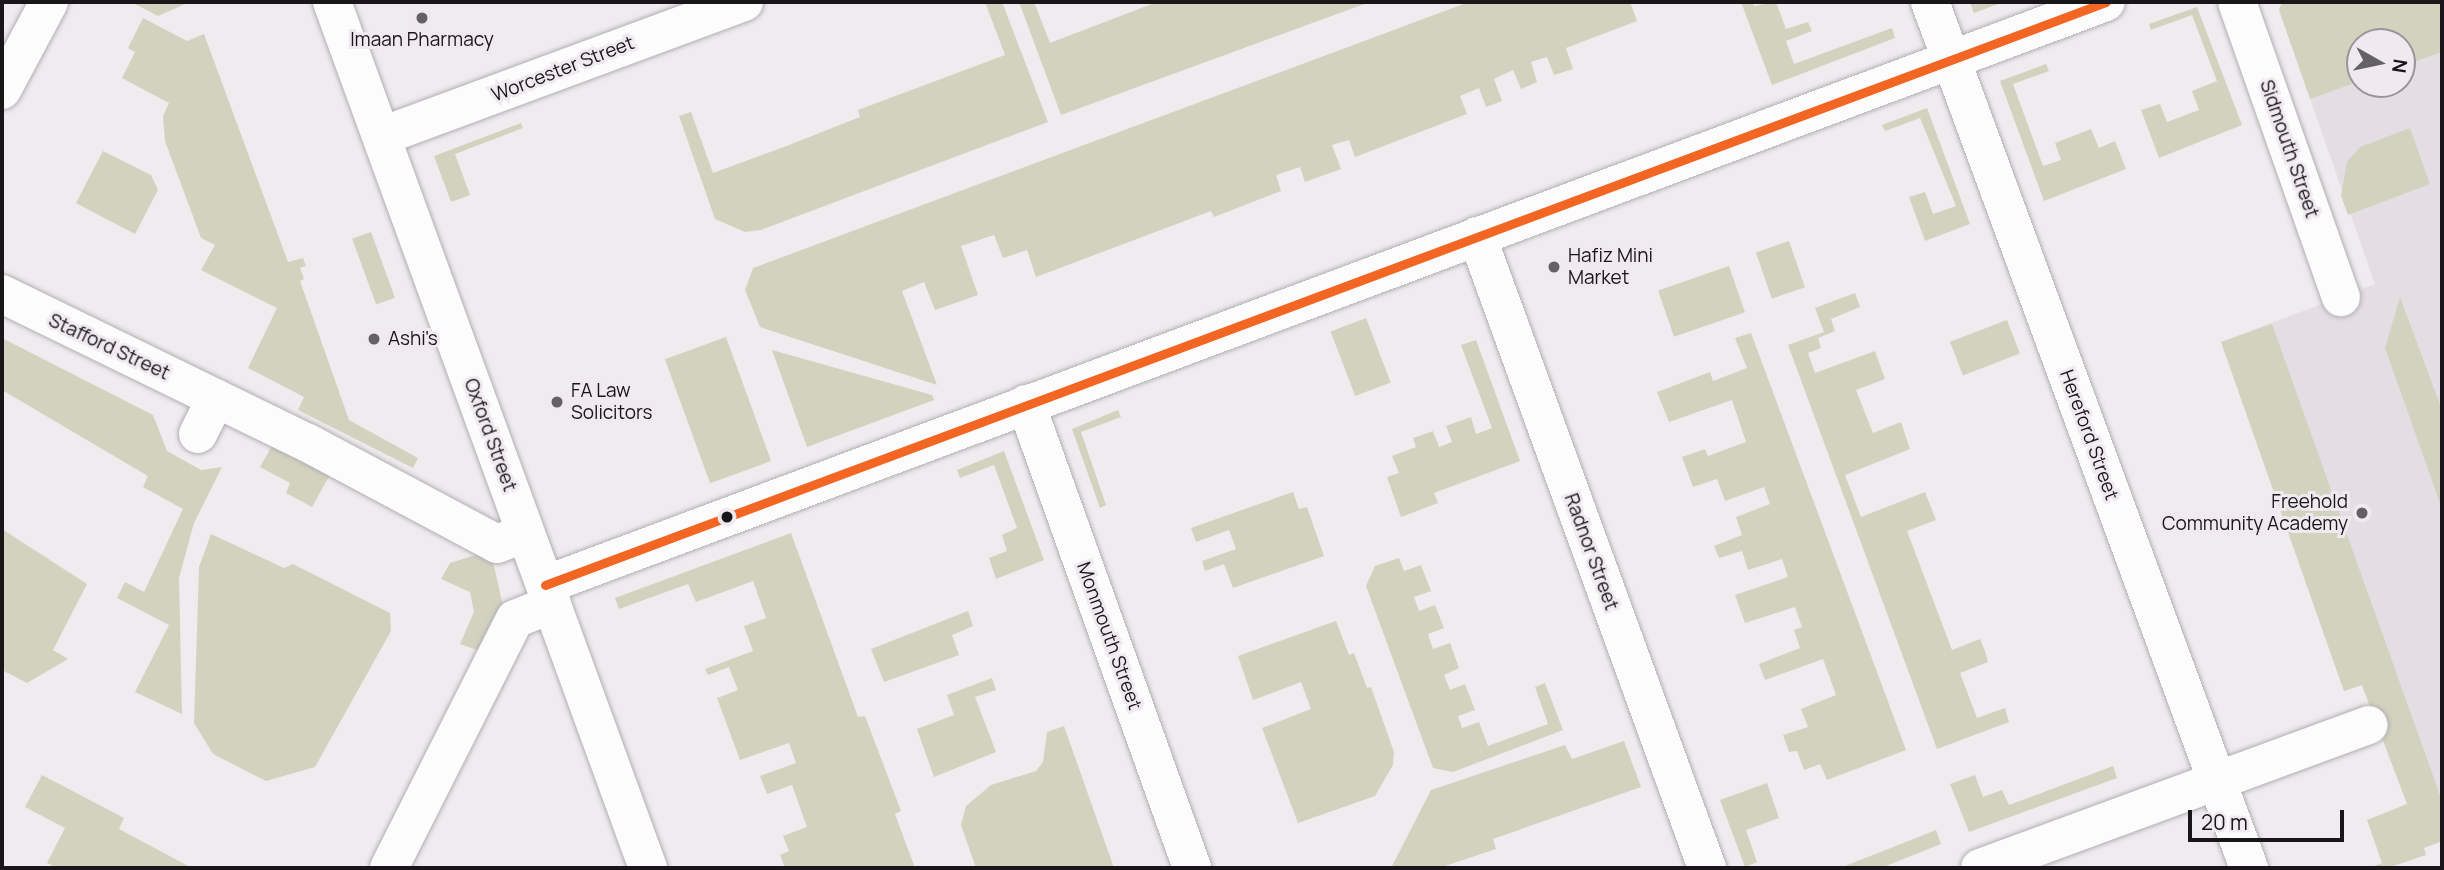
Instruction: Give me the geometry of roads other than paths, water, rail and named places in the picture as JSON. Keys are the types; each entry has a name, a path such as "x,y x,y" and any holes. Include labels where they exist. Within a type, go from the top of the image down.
{"street":[{"path":"2,90 49,2"},
{"name":"Oxford Street","path":"332,2 648,868"},
{"name":"Worcester Street","path":"382,135 744,2"},
{"name":"Hereford Street","path":"1930,2 2249,868"},
{"path":"389,868 515,619 549,595 1026,404 2106,2"},
{"name":"Sidmouth Street","path":"2237,2 2341,297"},
{"name":"Radnor Street","path":"1477,236 1707,868"},
{"name":"Stafford Street","path":"2,294 216,398 496,544 525,533"},
{"path":"198,434 216,398"},
{"name":"Monmouth Street","path":"1026,404 1192,868"},
{"path":"1980,868 2369,725"}],"place":[{"name":"Imaan Pharmacy","path":"422,18"},
{"name":"Hafiz Mini Market","path":"1554,267"},
{"name":"Ashi's","path":"374,339"},
{"name":"FA Law Solicitors","path":"557,402"},
{"name":"Freehold Community Academy","path":"2362,513"}]}
